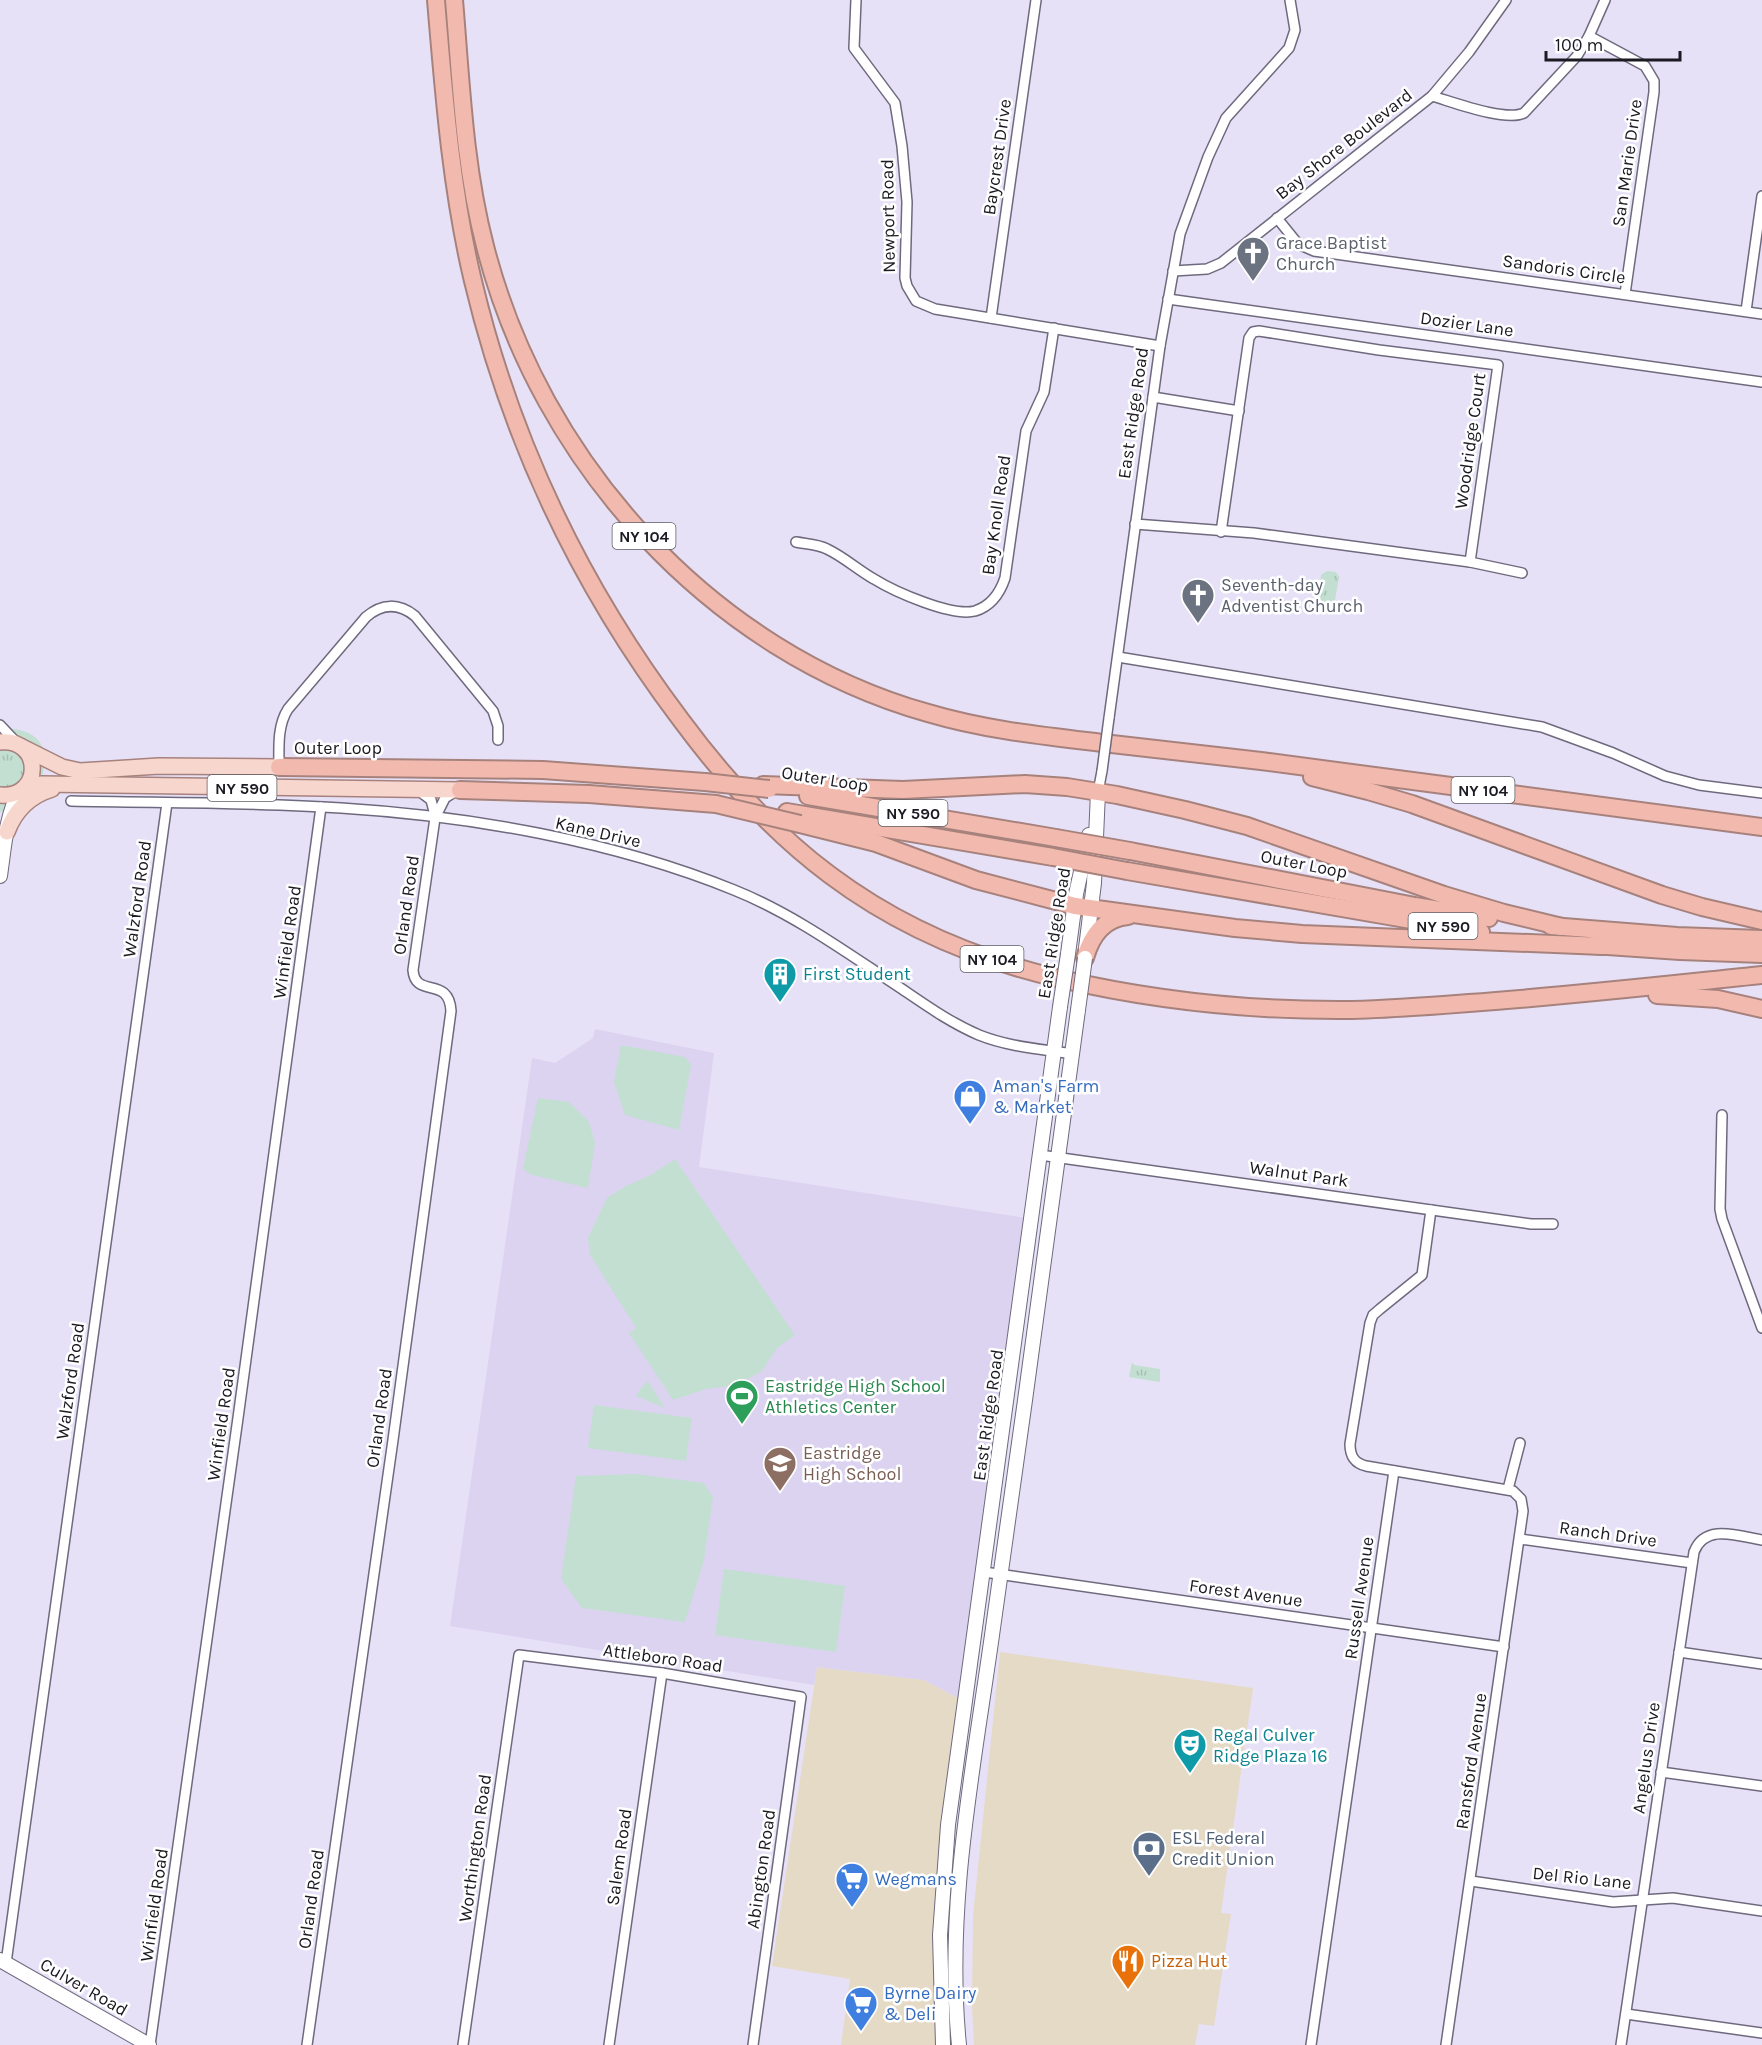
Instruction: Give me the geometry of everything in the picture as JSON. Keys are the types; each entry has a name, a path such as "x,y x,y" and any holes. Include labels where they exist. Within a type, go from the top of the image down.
{"highway":[{"name":"NY 104","path":"436,0 452,171 474,285 494,360 531,463 573,551 631,651 722,771 766,820 829,874 870,902 913,927 959,947 1054,978 1177,1000 1300,1009 1366,1010 1515,999 1684,995 1718,999 1762,1009"},
{"name":"NY 104","path":"454,0 467,146 478,219 509,321 534,378 566,435 594,477 637,528 697,586 742,621 798,658 849,684 911,708 983,726 1040,736 1762,827"},
{"path":"1205,755 1380,794 1671,898 1762,921"},
{"name":"Outer Loop","path":"279,767 535,769 766,787 1130,851 1431,909 1562,927 1677,936 1762,939"},
{"path":"766,787 903,790 1025,784 1098,792 1241,824 1444,895 1562,927"},
{"name":"Outer Loop","path":"460,790 568,793 716,804 787,812 1458,929 1603,946 1762,954"},
{"path":"716,804 876,843 976,880 1083,907 1235,928 1302,934 1603,946"},
{"path":"1085,958 1094,936 1105,924 1121,916 1140,915"},
{"path":"1515,999 1762,975"}],"main road":[{"name":"Outer Loop","path":"0,742 10,742 56,765 75,771 159,766 279,767"},
{"path":"0,876 13,807 31,777 32,764 27,752 20,746"},
{"name":"Outer Loop","path":"0,795 10,795 37,784 72,793 460,790"},
{"path":"6,839 14,816 27,801 44,791 72,793"},
{"name":"East Ridge Road","path":"958,2045 956,1969 961,1858 967,1798 1085,958 1083,907 1098,792"},
{"path":"0,811 6,839"},
{"name":"East Ridge Road","path":"943,2045 940,1935 945,1855 1060,1007 1068,954 1083,907"},
{"name":"Culver Road","path":"3,1961 149,2045"}],"street":[{"name":"Newport Road","path":"856,0 854,48 896,103 907,202 905,278 916,301 934,309 1160,346"},
{"name":"Baycrest Drive","path":"991,318 1036,0"},
{"name":"East Ridge Road","path":"1098,792 1160,346 1185,219 1208,157 1226,118 1289,48 1294,30 1290,0"},
{"name":"Bay Shore Boulevard","path":"1173,271 1207,269 1221,263 1432,96 1469,52 1506,0"},
{"path":"1432,96 1503,116 1518,116 1530,109 1577,56 1605,0"},
{"name":"San Marie Drive","path":"1589,36 1645,66 1654,81 1625,294"},
{"path":"1746,311 1762,196"},
{"name":"Sandoris Circle","path":"1277,218 1298,244 1314,251 1762,314"},
{"name":"Dozier Lane","path":"1168,299 1762,382"},
{"name":"Bay Knoll Road","path":"796,542 825,548 877,581 916,599 950,609 974,611 993,600 1005,578 1023,444 1029,421 1044,392 1054,328"},
{"name":"Woodridge Court","path":"1221,532 1249,338 1253,332 1259,331 1379,350 1498,365 1470,562"},
{"path":"1153,397 1239,411"},
{"path":"1135,524 1254,533 1470,562 1522,573"},
{"path":"279,767 280,732 288,709 366,616 376,609 388,606 403,608 415,616 493,711 498,726 498,740"},
{"path":"1118,657 1542,728 1613,753 1665,776 1699,785 1762,793"},
{"path":"0,725 20,746"},
{"path":"414,790 425,793 429,797 435,818"},
{"name":"Orland Road","path":"307,2045 451,1011 449,997 446,993 417,982 413,970 435,818 445,798 452,792 460,790"},
{"name":"Kane Drive","path":"72,793 167,803 321,807 435,818 577,842 691,873 781,911 948,1019 978,1034 1011,1045 1072,1054"},
{"name":"Walzford Road","path":"3,1961 167,803"},
{"name":"Winfield Road","path":"149,2045 238,1418 321,807"},
{"path":"1722,1115 1720,1209 1762,1328"},
{"name":"Walnut Park","path":"1041,1155 1532,1224 1553,1224"},
{"path":"1431,1210 1422,1275 1371,1319 1350,1444 1351,1453 1356,1462 1366,1466 1508,1489 1520,1443"},
{"name":"Russell Avenue","path":"1311,2045 1394,1471"},
{"name":"Ransford Avenue","path":"1446,2045 1520,1539 1523,1505 1518,1494 1508,1489"},
{"name":"Angelus Drive","path":"1622,2045 1692,1563 1697,1545 1705,1536 1711,1534 1762,1540"},
{"name":"Ranch Drive","path":"1520,1539 1692,1563"},
{"name":"Forest Avenue","path":"984,1572 1504,1647"},
{"path":"1679,1652 1762,1664"},
{"name":"Attleboro Road","path":"519,1655 662,1673 801,1697"},
{"name":"Worthington Road","path":"463,2045 519,1655"},
{"name":"Salem Road","path":"609,2045 662,1673"},
{"name":"Abington Road","path":"753,2045 801,1697"},
{"path":"1661,1772 1762,1786"},
{"name":"Del Rio Lane","path":"1471,1881 1613,1902 1673,1898 1762,1911"},
{"path":"1626,2014 1762,2033"}],"shaded area":[{"path":"595,1029 714,1053 699,1167 1026,1218 958,1698 924,1680 817,1667 814,1685 450,1626 532,1058 555,1063 593,1038"},
{"path":"1000,1652 1253,1688 1221,1913 1231,1914 1214,2026 1199,2024 1195,2045 974,2045 973,1916"},
{"path":"817,1667 924,1680 958,1698 934,1997 937,2045 841,2045 850,1979 772,1966"}],"green space":[{"path":"1327,571 1336,572 1339,577 1333,612 1325,611 1319,596 1321,575"},
{"path":"0,728 30,734 42,745 44,764 41,780 24,809 0,812"},
{"path":"621,1045 685,1057 691,1065 679,1130 625,1115 614,1082"},
{"path":"538,1098 569,1102 589,1122 595,1143 588,1188 529,1174 523,1168"},
{"path":"675,1159 795,1335 777,1348 762,1371 737,1385 706,1389 673,1400 629,1333 636,1328 590,1255 588,1238 607,1198 626,1186 649,1176"},
{"path":"1132,1362 1134,1365 1160,1369 1160,1381 1129,1377"},
{"path":"648,1381 665,1408 636,1396"},
{"path":"594,1405 692,1418 686,1461 588,1448"},
{"path":"637,1474 704,1483 713,1497 704,1560 685,1622 582,1608 561,1579 576,1476"},
{"path":"724,1569 845,1586 836,1652 715,1635"}],"place":[{"name":"Grace Baptist Church","path":"1253,282"},
{"name":"Seventh-day Adventist Church","path":"1198,624"},
{"name":"First Student","path":"780,1003"},
{"name":"Aman's Farm & Market","path":"970,1125"},
{"name":"Eastridge High School Athletics Center","path":"742,1425"},
{"name":"Eastridge High School","path":"780,1492"},
{"name":"Regal Culver Ridge Plaza 16","path":"1190,1774"},
{"name":"ESL Federal Credit Union","path":"1149,1877"},
{"name":"Wegmans","path":"852,1908"},
{"name":"Pizza Hut","path":"1128,1990"},
{"name":"Byrne Dairy & Deli","path":"861,2032"}]}
